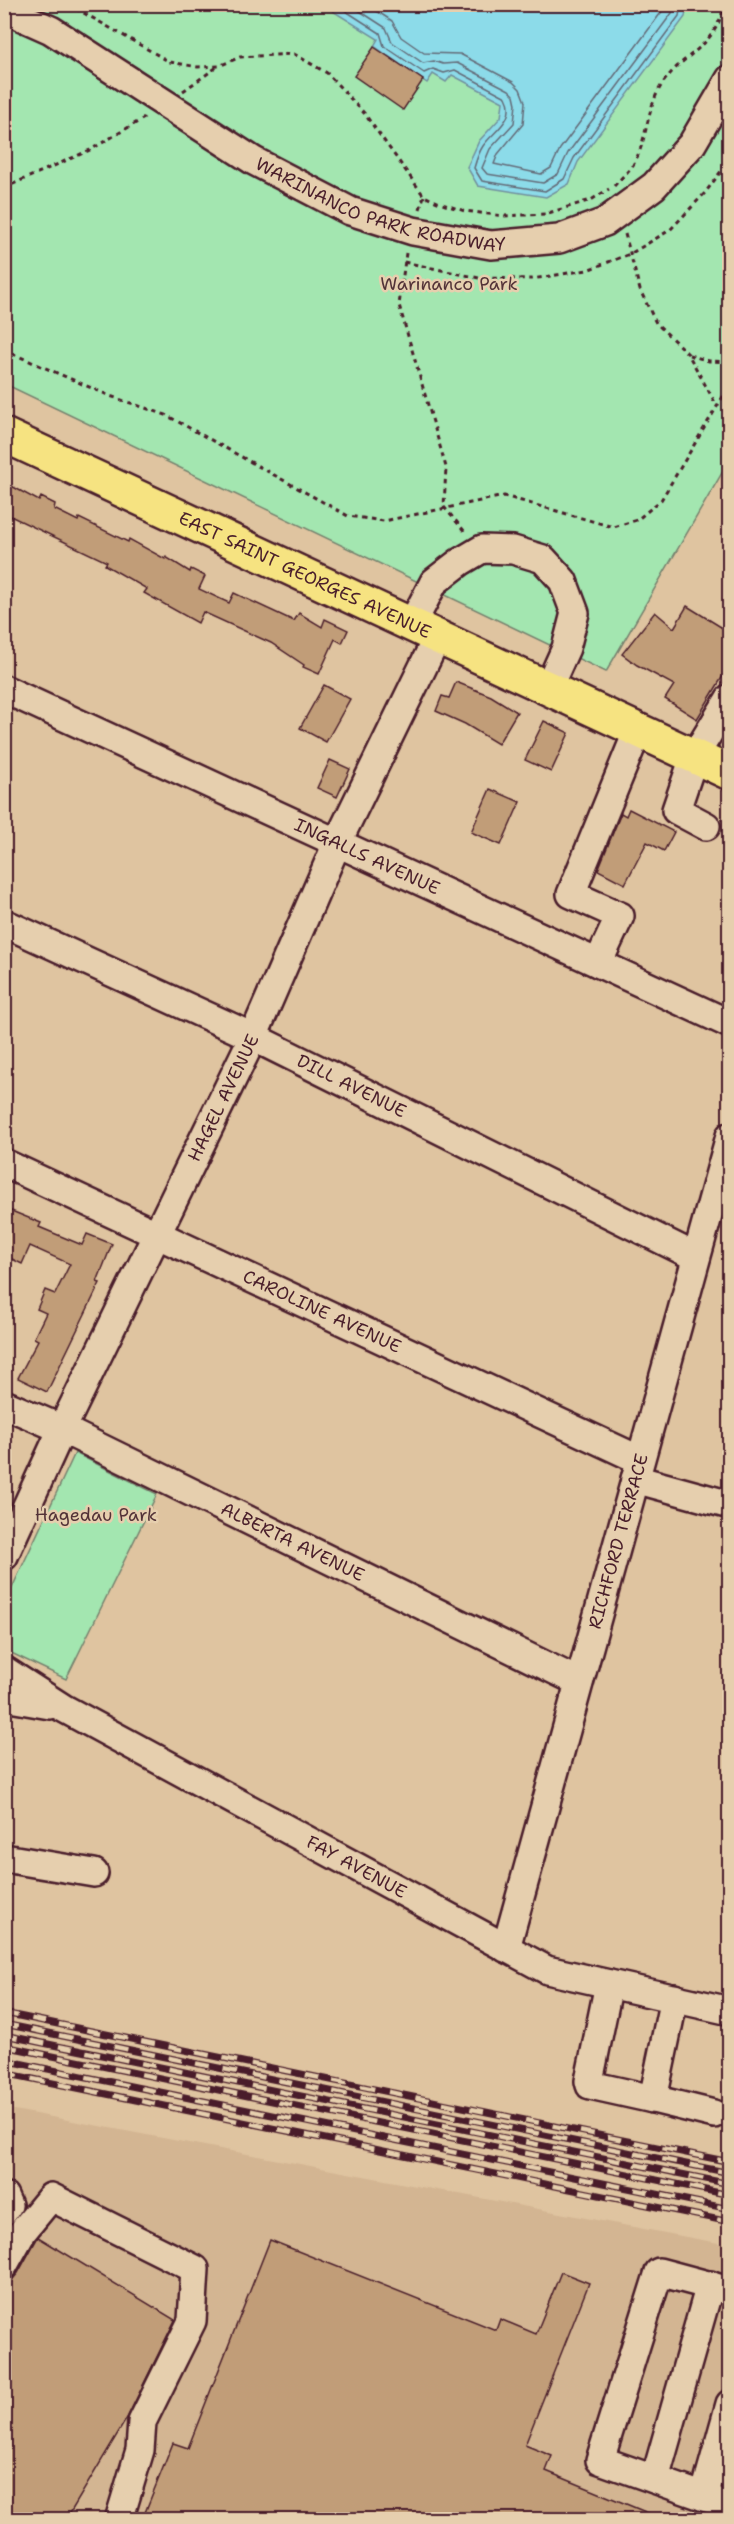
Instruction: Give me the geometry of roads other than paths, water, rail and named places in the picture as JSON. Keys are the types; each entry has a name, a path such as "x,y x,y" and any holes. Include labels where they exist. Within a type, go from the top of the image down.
{"main road":[{"name":"EAST SAINT GEORGES AVENUE","path":"4,435 729,773"}],"street":[{"name":"WARINANCO PARK ROADWAY","path":"4,9 51,30 254,161 350,211 413,231 491,245 559,239 605,222 612,201 654,186 692,144 729,79"},
{"path":"425,630 434,582 460,562 482,549 513,550 543,559 563,581 575,613 566,648 548,688"},
{"name":"HAGEL AVENUE","path":"4,1557 62,1429 253,1036 338,842 425,630"},
{"name":"INGALLS AVENUE","path":"4,688 729,1024"},
{"path":"706,826 676,810 694,756 729,698"},
{"path":"598,963 620,916 571,894 638,730"},
{"name":"DILL AVENUE","path":"4,923 253,1036 696,1257"},
{"name":"RICHFORD TERRACE","path":"506,1948 729,1136"},
{"name":"CAROLINE AVENUE","path":"4,1163 157,1234 638,1470 729,1504"},
{"name":"ALBERTA AVENUE","path":"4,1404 62,1429 579,1682"},
{"name":"FAY AVENUE","path":"4,1670 63,1708 547,1970 729,2011"},
{"path":"4,1697 63,1708"},
{"path":"4,1858 94,1873"},
{"path":"609,1984 590,2085 714,2114"},
{"path":"653,2099 674,1998"},
{"path":"4,2196 8,2205 4,2211"},
{"path":"4,2265 23,2231 51,2197 195,2269 192,2321 142,2422 140,2450 119,2520"},
{"path":"655,2479 720,2288 659,2272 600,2460 729,2506"},
{"path":"704,2497 729,2404"}],"water":[{"path":"323,5 687,5 685,17 578,162 569,184 546,197 478,186 467,167 479,141 501,117 503,102 452,75 446,82 433,74 427,83 374,46 378,39"}],"railway":[{"path":"4,2013 730,2162"},
{"path":"4,2024 730,2173"},
{"path":"4,2035 730,2184"},
{"path":"4,2046 730,2195"},
{"path":"4,2060 730,2209"},
{"path":"4,2073 730,2222"}],"park label":[{"name":"Warinanco Park","path":"449,284"},
{"name":"Hagedau Park","path":"96,1515"}]}
